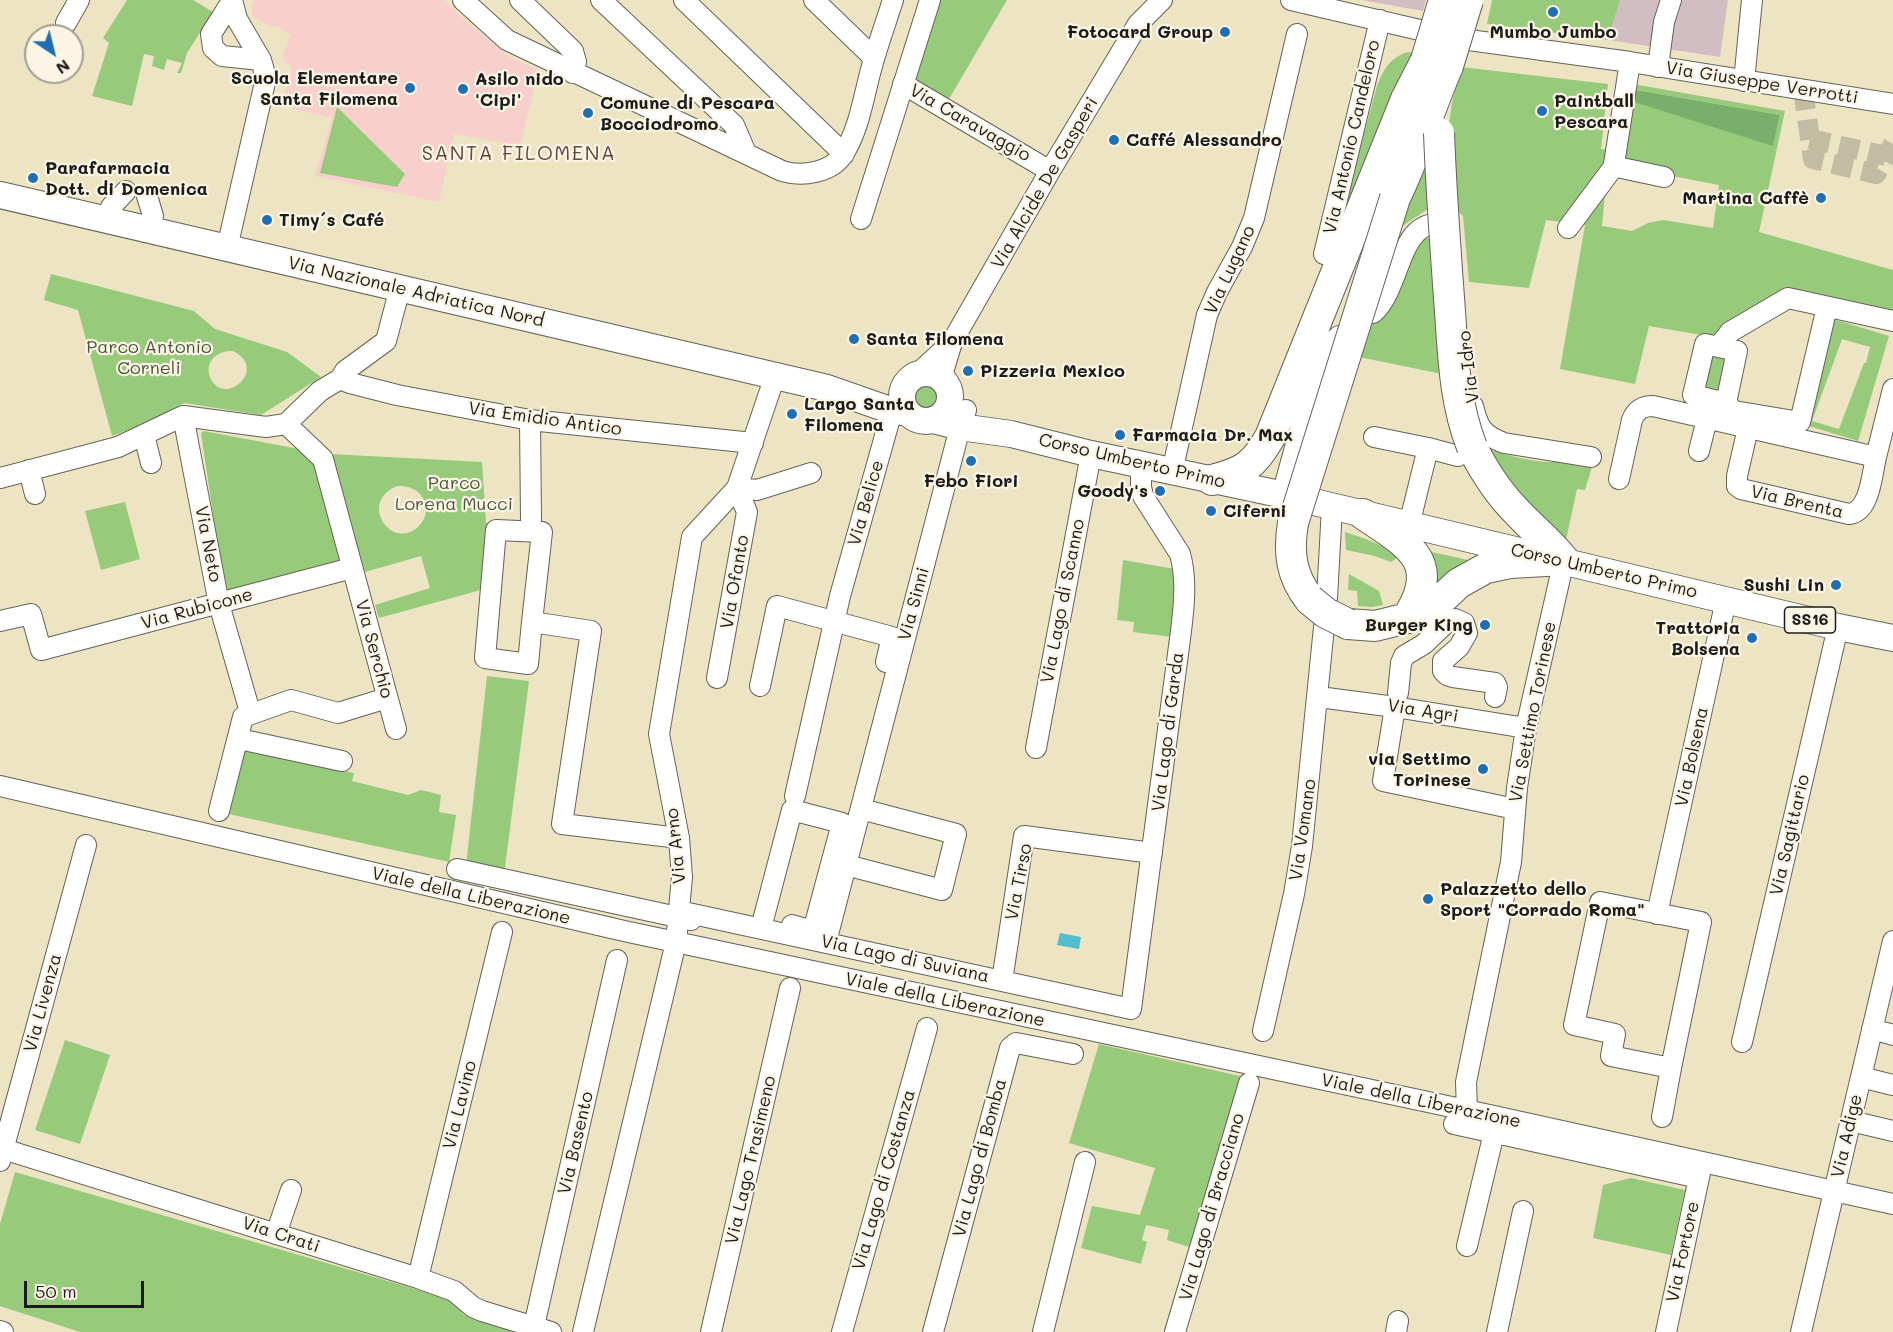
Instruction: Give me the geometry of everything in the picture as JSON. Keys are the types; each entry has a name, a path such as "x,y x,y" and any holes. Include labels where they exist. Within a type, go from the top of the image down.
{"highway":[{"path":"1444,0 1437,63 1442,101 1426,129 1395,198 1288,505 1291,559 1297,580 1319,599 1336,626 1368,627 1391,623 1426,612 1458,583 1486,568 1510,563 1564,560"},
{"path":"1212,480 1246,468 1260,456 1270,438 1406,99 1437,63 1468,0"},
{"path":"1426,129 1442,192 1456,385 1465,451 1487,474 1508,502 1564,560"},
{"path":"1363,514 1406,544 1419,561 1422,588 1407,618"}],"main road":[{"name":"Via Nazionale Adriatica Nord","path":"0,195 831,389"},
{"path":"831,389 880,388 928,374 954,403"},
{"path":"831,389 900,412 902,399 911,380"},
{"name":"Corso Umberto Primo","path":"900,412 920,420 933,420 954,403 1011,434 1212,480 1288,505"},
{"name":"Corso Umberto Primo","path":"1323,504 1838,627 1892,632"}],"street":[{"path":"66,23 79,0"},
{"path":"463,0 507,40 782,171 804,174 825,168 844,154 858,120 874,58 893,0"},
{"path":"520,0 573,51 576,62 573,73"},
{"path":"601,0 734,125 746,153"},
{"path":"814,0 874,58"},
{"name":"Via Caravaggio","path":"930,0 903,84 1050,171"},
{"name":"Via Alcide De Gasperi","path":"1138,24 1144,0"},
{"name":"Via Alcide De Gasperi","path":"911,380 952,342 1138,24 1162,0"},
{"path":"1291,0 1424,31"},
{"path":"1658,67 1664,22 1671,0"},
{"path":"1744,81 1752,0"},
{"path":"227,248 266,78 261,60 237,19 232,1"},
{"path":"232,1 211,34 213,48 222,56 261,60"},
{"path":"689,2 844,154"},
{"name":"Via Antonio Candeloro","path":"1324,254 1380,20"},
{"name":"Via Lugano","path":"1172,472 1207,315 1246,238 1257,208 1297,34"},
{"name":"Via Giuseppe Verrotti","path":"1469,40 1630,62 1893,104"},
{"path":"1568,228 1615,165 1630,62"},
{"path":"861,219 903,84"},
{"path":"1615,165 1664,177"},
{"path":"108,220 111,207 126,191"},
{"path":"147,196 153,216 150,230"},
{"name":"Via Idro","path":"1373,313 1387,296 1409,239 1422,227 1443,225 1457,236 1470,391 1484,434 1504,443 1591,457"},
{"path":"0,478 118,447 183,416 266,427 286,424 320,391 340,379 345,371 386,341 400,288"},
{"path":"1719,346 1730,332 1788,298 1893,321"},
{"path":"1726,403 1737,353 1736,350 1708,344 1703,347 1693,393 1695,396 1726,403 1734,411 1800,423 1827,308"},
{"path":"1288,505 1316,371 1327,346 1339,336"},
{"name":"Via Alcide De Gasperi","path":"952,342 954,403"},
{"name":"Via Arno","path":"583,1332 676,942 682,877 679,838 660,734 692,537 737,488 775,376"},
{"name":"Via Emidio Antico","path":"340,379 398,394 530,420 753,443"},
{"name":"Via Brenta","path":"1748,428 1737,476 1737,486 1741,489 1849,514 1855,513 1863,507 1893,389"},
{"name":"Via Sinni","path":"857,807 954,403"},
{"path":"1619,479 1632,420 1640,408 1653,406 1876,457"},
{"name":"Via Belice","path":"795,796 840,596 900,412"},
{"name":"Via Neto","path":"183,416 219,604 248,705"},
{"path":"1700,451 1707,419"},
{"path":"530,420 531,520"},
{"name":"Via Serchio","path":"286,424 323,459 396,729"},
{"path":"144,435 151,463"},
{"path":"1374,437 1428,448 1465,451"},
{"path":"1409,525 1428,448"},
{"name":"Via Lago di Scanno","path":"1036,748 1091,454"},
{"name":"Via Lago di Garda","path":"1131,1009 1182,622 1183,580 1182,560 1177,548 1142,491 1141,465"},
{"path":"29,470 35,494"},
{"path":"737,488 757,490 811,473"},
{"name":"Via Ofanto","path":"717,678 747,512 737,488"},
{"path":"1319,599 1323,504"},
{"path":"495,530 542,532 532,622 528,664 484,658 495,530"},
{"name":"Via Settimo Torinese","path":"1461,1118 1466,1082 1511,862 1515,809 1527,728 1564,560"},
{"name":"Via Rubicone","path":"0,621 31,614 41,650 352,568"},
{"name":"Via Bolsena","path":"1658,914 1726,600"},
{"path":"760,686 777,606 892,637 846,865 826,942"},
{"path":"1496,697 1495,683 1453,677 1443,671 1443,661 1462,643 1467,633 1464,623 1455,619 1449,620 1424,644 1402,659 1383,781 1515,809"},
{"path":"532,622 591,631 562,824 679,838"},
{"name":"Via Vomano","path":"1263,1031 1298,868 1319,697 1336,626"},
{"name":"Via Sagittario","path":"1742,1042 1838,627"},
{"name":"Via Agri","path":"1319,697 1396,700 1527,728"},
{"path":"219,811 243,717 291,700 338,713 387,698"},
{"path":"239,739 342,761"},
{"name":"Viale della Liberazione","path":"0,786 519,908 1502,1129 1834,1190 1893,1204"},
{"path":"846,865 942,890 956,834 857,807"},
{"path":"792,810 842,823 813,931 762,923 792,810"},
{"name":"Via Tirso","path":"1002,981 1024,836 1152,853"},
{"name":"Via Livenza","path":"1,1153 86,845"},
{"name":"Viale della Liberazione","path":"456,869 679,914 799,945"},
{"path":"1662,1117 1701,922 1600,902 1574,1025 1615,1034 1611,1056 1671,1068"},
{"name":"Via Lago di Suviana","path":"679,914 762,923 826,942 1131,1009"},
{"name":"Via Lavino","path":"418,1278 502,932"},
{"name":"Via Adige","path":"1801,1332 1893,941"},
{"name":"Via Basento","path":"543,1329 617,960"},
{"name":"Via Lago Trasimeno","path":"711,1332 790,988"},
{"name":"Via Lago di Costanza","path":"842,1332 927,1028"},
{"path":"1872,1029 1893,1035"},
{"name":"Via Lago di Bomba","path":"933,1332 1010,1048 1016,1043 1073,1054"},
{"path":"1861,1077 1893,1085"},
{"name":"Via Lago di Bracciano","path":"1175,1332 1249,1083"},
{"path":"1851,1121 1893,1131"},
{"path":"1467,1246 1502,1129"},
{"name":"Via Fortore","path":"1502,1129 1700,1175 1666,1332"},
{"name":"Via Crati","path":"1,1153 418,1278 454,1291 473,1307 482,1311 543,1329"},
{"path":"1043,1332 1085,1162"},
{"path":"276,1234 291,1190"},
{"path":"1497,1332 1523,1211"}],"shaded area":[{"name":"Scuola Elementare Santa Filomena","path":"255,0 443,0 511,58 539,70 520,146 454,134 439,202 315,176 332,118 282,106 292,68 282,58 290,35 276,26 274,28 253,17 251,7"},
{"path":"1362,0 1426,0 1423,11"},
{"path":"1620,0 1728,0 1720,57 1608,40"}],"green space":[{"path":"127,0 193,0 213,12 187,53 181,73 177,73 182,63 167,59 164,70 152,66 154,56 144,54 132,106 92,96 109,43 103,38"},
{"path":"938,0 1007,0 949,99 912,77"},
{"name":"Mumbo Jumbo","path":"1492,0 1620,0 1608,40 1487,24"},
{"path":"1407,52 1416,53 1329,262 1377,86 1388,65"},
{"path":"1461,67 1608,84 1601,149 1609,150 1602,226 1632,231 1648,223 1663,220 1713,228 1719,185 1621,166 1633,84 1785,111 1759,232 1893,270 1893,310 1882,311 1778,294 1739,315 1713,337 1649,326 1635,384 1560,369 1585,225 1546,220 1529,288 1469,282 1463,216 1451,205 1447,139 1452,102","holes":["1636,90 1780,115 1773,145 1635,102"]},
{"path":"1636,90 1780,115 1773,146 1634,102"},
{"path":"337,107 405,174 397,187 320,173"},
{"path":"1427,157 1431,207 1401,227"},
{"path":"1436,236 1447,375 1359,357 1369,324 1375,320 1421,240"},
{"name":"Parco Antonio Corneli","path":"51,274 194,311 215,329 287,352 321,377 261,415 184,403 140,426 112,436 78,310 44,300","holes":["227,351 233,351 243,359 247,367 240,383 233,388 224,389 216,386 210,377 211,361 222,352"]},
{"path":"1833,319 1889,336 1858,441 1802,424","holes":["1842,339 1870,347 1866,363 1864,363 1839,429 1812,421"]},
{"path":"1709,350 1727,353 1718,394 1702,390"},
{"path":"926,386 934,389 937,397 934,405 926,408 918,405 915,397 918,389"},
{"path":"204,431 304,450 317,462 346,563 225,595 201,433"},
{"path":"1489,450 1543,462 1594,460 1585,490 1577,489 1566,540 1520,493"},
{"name":"Parco Lorena Mucci","path":"330,454 482,462 486,523 494,522 488,588 379,618 375,605 430,588 421,556 365,572","holes":["397,486 413,489 424,499 426,512 424,519 418,527 408,533 398,533 389,529 379,512 380,503 386,493"]},
{"path":"125,502 140,559 101,570 85,511"},
{"path":"1345,532 1380,545 1398,557 1391,562 1346,550"},
{"path":"1427,551 1473,561 1428,594"},
{"path":"1123,560 1175,569 1177,597 1172,637 1133,632 1134,622 1117,620"},
{"path":"1349,574 1379,591 1383,605 1358,606 1357,591 1348,590"},
{"path":"487,676 529,681 504,875 466,866"},
{"path":"241,748 354,773 352,781 408,795 421,790 441,795 439,812 456,815 449,862 224,813"},
{"path":"65,1040 110,1055 80,1144 35,1130"},
{"path":"1099,1044 1244,1077 1195,1249 1167,1240 1169,1230 1146,1225 1142,1240 1147,1242 1141,1264 1081,1248 1092,1206 1140,1215 1155,1168 1069,1143"},
{"path":"15,1172 453,1300 464,1315 518,1332 80,1332 0,1306 0,1224"},
{"path":"1631,1178 1685,1190 1671,1255 1593,1238 1603,1185"}],"water":[{"path":"1060,933 1081,937 1079,949 1057,945"}],"tunnel":[{"path":"1803,90 1813,159 1876,174 1893,144"},
{"path":"1810,139 1886,156"}],"place":[{"name":"Mumbo Jumbo","path":"1553,12"},
{"name":"Fotocard Group","path":"1225,32"},
{"name":"Scuola Elementare Santa Filomena","path":"410,88"},
{"name":"Asilo nido 'Cipi'","path":"463,89"},
{"name":"Paintball Pescara","path":"1542,111"},
{"name":"Comune di Pescara Bocciodromo","path":"588,113"},
{"name":"Caffé Alessandro","path":"1114,140"},
{"name":"Parafarmacia Dott. di Domenica","path":"33,178"},
{"name":"Martina Caffè","path":"1821,198"},
{"name":"Timy´s Café","path":"267,220"},
{"name":"Santa Filomena","path":"854,339"},
{"name":"Pizzeria Mexico","path":"968,371"},
{"name":"Largo Santa Filomena","path":"792,414"},
{"name":"Farmacia Dr. Max","path":"1120,435"},
{"name":"Febo Fiori","path":"971,461"},
{"name":"Goody's","path":"1160,491"},
{"name":"Ciferni","path":"1211,511"},
{"name":"Sushi Lin","path":"1836,585"},
{"name":"Burger King","path":"1485,625"},
{"name":"Trattoria Bolsena","path":"1752,638"},
{"name":"via Settimo Torinese","path":"1483,769"},
{"name":"Palazzetto dello Sport \"Corrado Roma\"","path":"1428,899"}],"district":[{"name":"SANTA FILOMENA","path":"519,154"}]}
